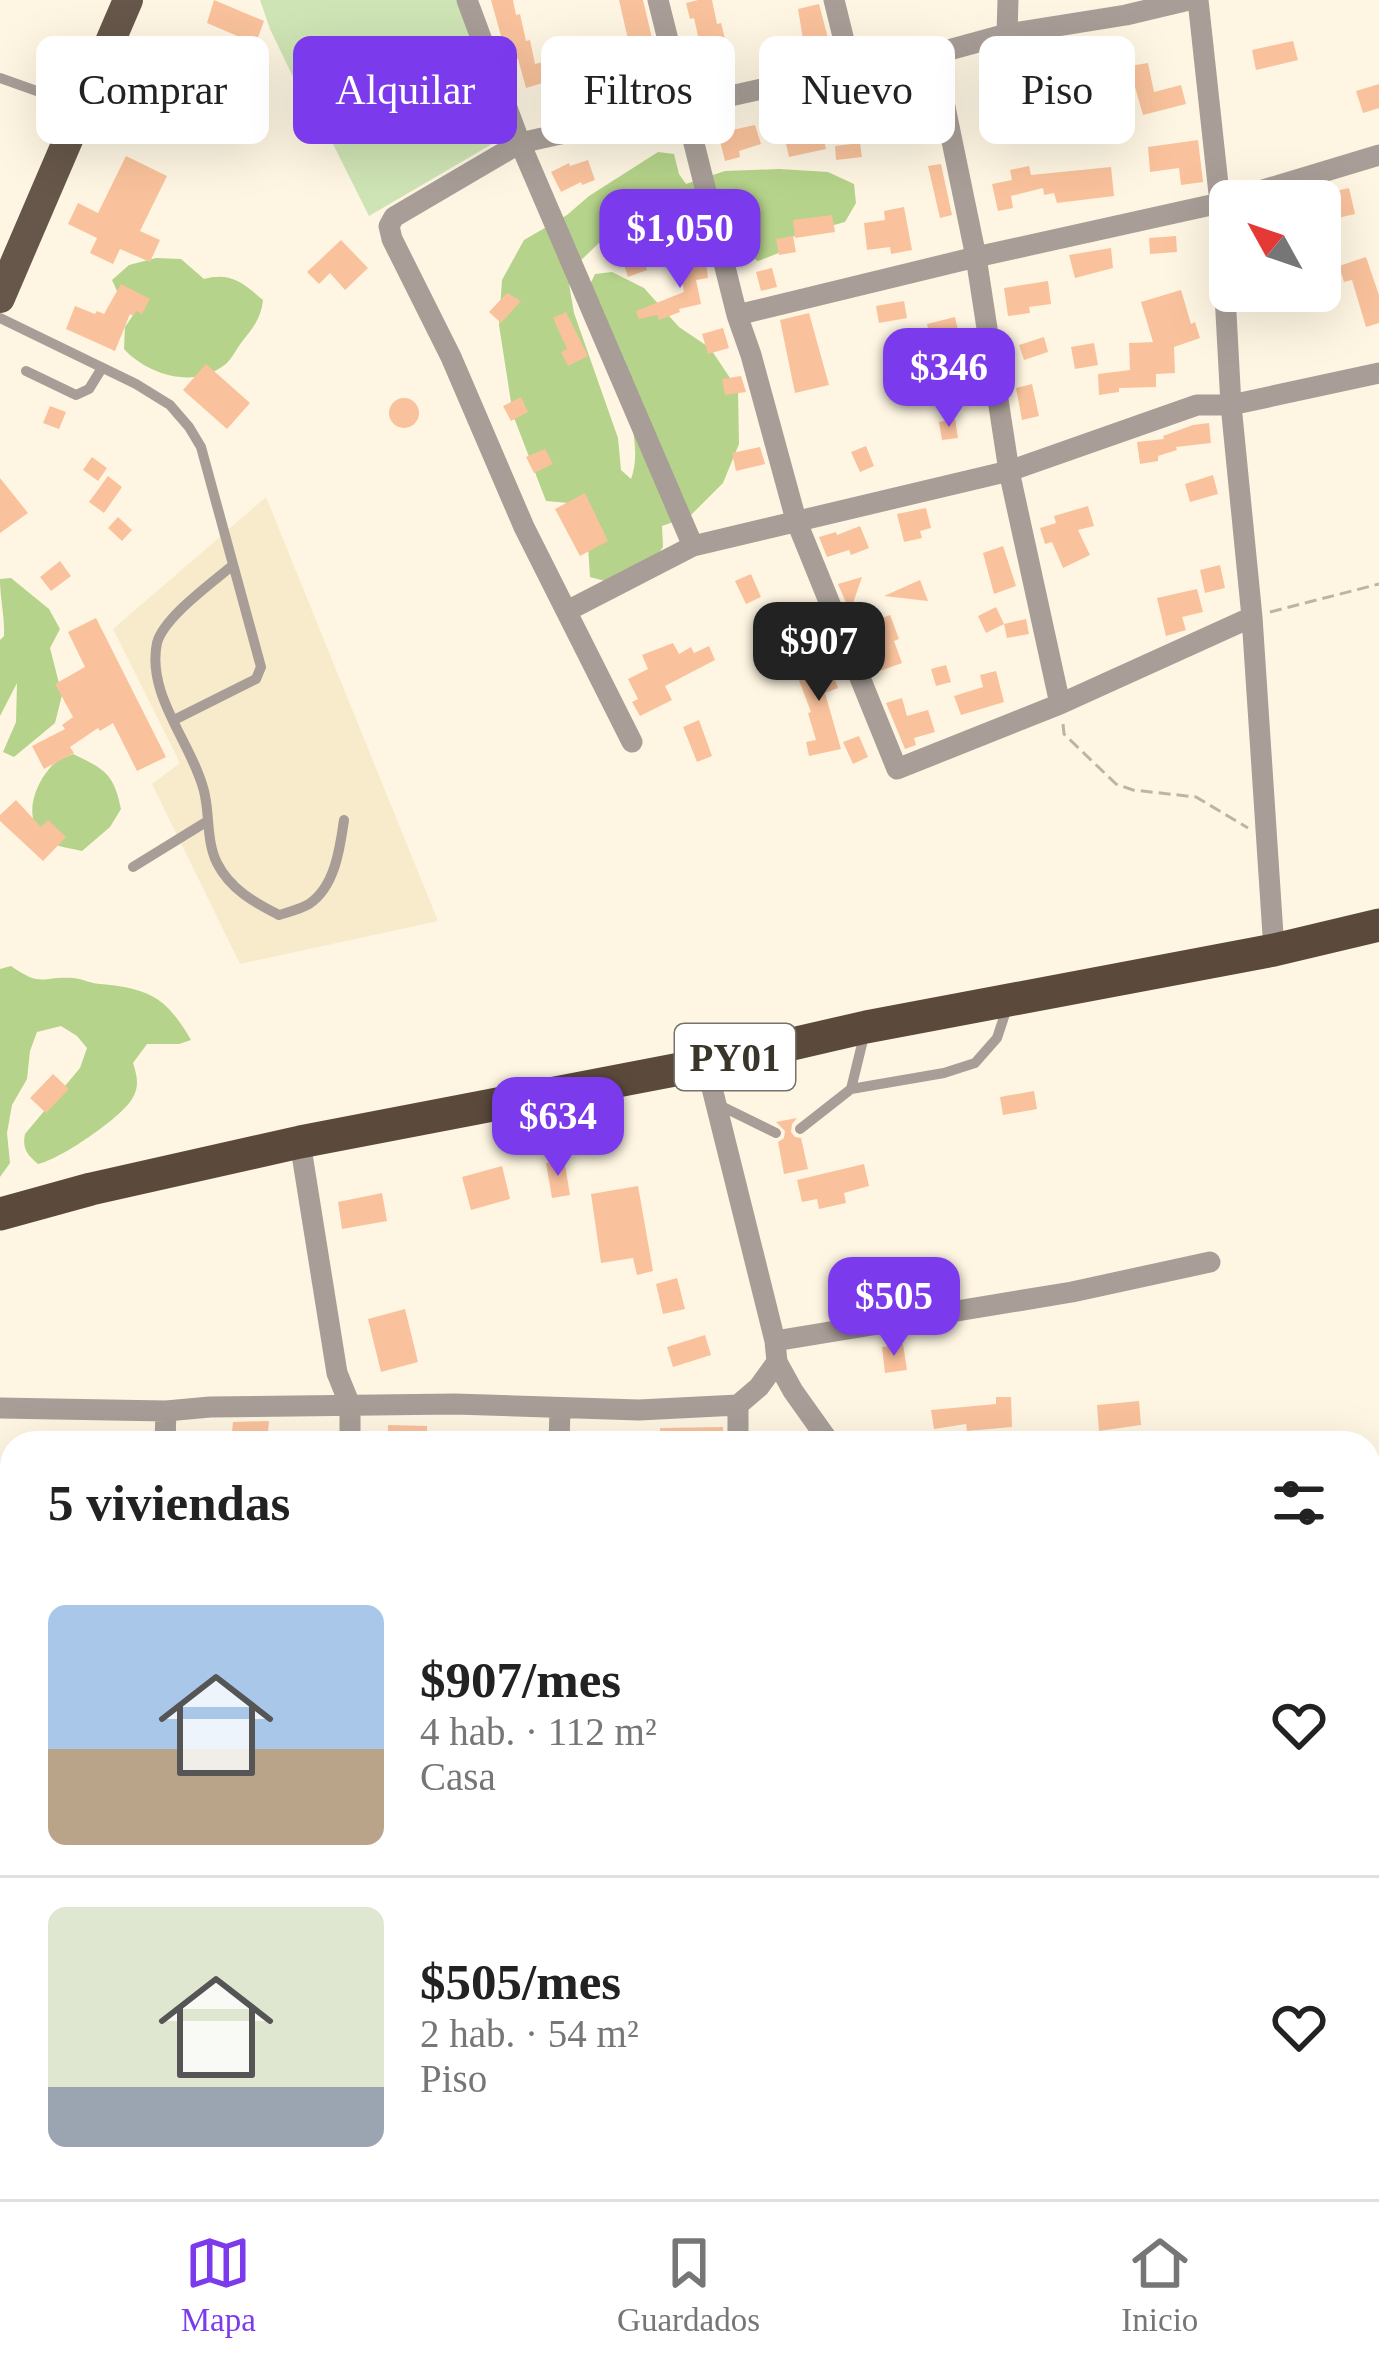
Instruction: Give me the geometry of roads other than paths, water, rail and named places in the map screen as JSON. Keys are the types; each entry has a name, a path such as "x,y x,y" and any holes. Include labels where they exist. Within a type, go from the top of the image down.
{"highway":[{"name":"PY01","path":"0,1214 300,1142 1274,950 1379,925"},
{"name":"PY01","path":"0,1199 91,1189"}],"main road":[{"path":"113,36 128,0"},
{"path":"0,298 66,144"}],"street":[{"path":"466,0 520,143 693,546"},
{"path":"658,0 667,36"},
{"path":"834,0 843,36"},
{"path":"1006,34 1008,0"},
{"path":"955,48 1006,34 1194,0 1217,180"},
{"path":"541,139 520,143 394,217 388,226 524,527 632,742"},
{"path":"694,144 796,520 897,769 1060,704 1252,617"},
{"path":"953,144 1010,471 1060,704"},
{"path":"1296,180 1379,155"},
{"path":"737,315 1209,205"},
{"path":"1226,312 1274,950"},
{"path":"567,611 693,546 1010,471 1197,405 1231,405 1379,373"},
{"path":"706,1064 776,1352 794,1391 822,1431"},
{"path":"300,1142 337,1372 350,1405 350,1431"},
{"path":"776,1352 1210,1262"},
{"path":"0,1408 166,1411 455,1404 639,1410 739,1405 759,1387 776,1352"},
{"path":"738,1431 739,1405"},
{"path":"559,1431 560,1409"},
{"path":"165,1431 166,1411"}],"lane":[{"path":"0,79 36,91"},
{"path":"0,318 170,405 201,447 260,673 174,720"},
{"path":"26,371 76,395 89,389 102,368"},
{"path":"233,565 158,638 155,665 205,792 206,822 217,864 245,898 279,915 309,904 328,884 344,820"},
{"path":"133,867 206,822"},
{"path":"800,1129 851,1089 975,1063 997,1039 1010,1001"},
{"path":"851,1089 866,1027"},
{"path":"716,1103 776,1133"}]}
